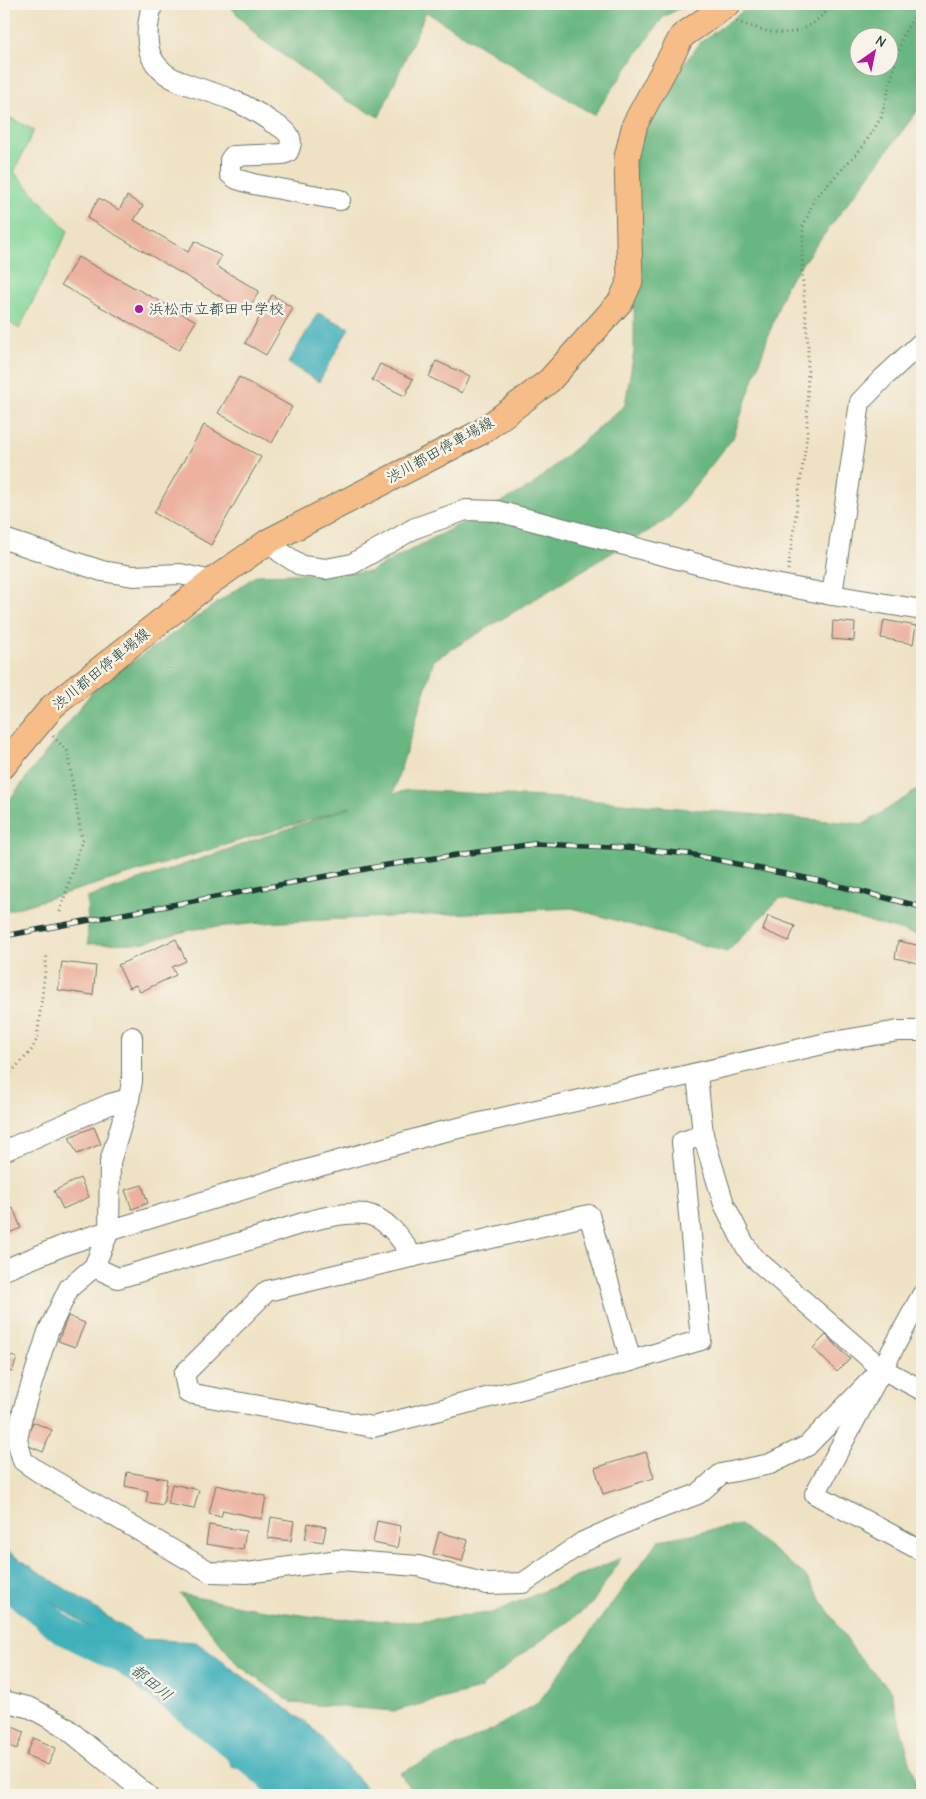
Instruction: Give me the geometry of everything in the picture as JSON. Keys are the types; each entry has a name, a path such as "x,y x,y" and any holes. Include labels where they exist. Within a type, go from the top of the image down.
{"main road":[{"name":"渋川都田停車場線","path":"4,765 53,706 212,581 269,540 481,432 549,381 621,301 630,281 627,157 635,124 682,36 724,6"}],"street":[{"path":"152,4 148,20 148,48 154,62 162,71 177,81 230,99 255,111 279,127 291,139 291,146 288,152 283,154 233,156 230,160 230,174 237,179 253,184 340,200"},
{"path":"832,595 860,402 922,342"},
{"path":"269,540 280,552 302,566 326,569 352,564 415,528 466,510 497,511 786,586 922,610"},
{"path":"4,539 102,571 133,576 180,574 212,581"},
{"path":"4,1270 67,1244 299,1172 437,1133 836,1042 898,1031 922,1031"},
{"path":"132,1037 132,1082 129,1099 110,1162 109,1231 94,1267 69,1288 48,1332 17,1440 23,1461 39,1472 210,1572 247,1573 339,1560 418,1566 486,1584 523,1583 583,1542 643,1515 698,1494 721,1474 770,1464 807,1446 882,1369"},
{"path":"697,1074 703,1135 724,1204 742,1242 752,1256 882,1369 922,1390"},
{"path":"4,1151 110,1104 129,1099"},
{"path":"631,1361 589,1215 267,1291 184,1374 188,1393 373,1427 631,1361 701,1340 682,1142 703,1135"},
{"path":"94,1267 118,1278 302,1224 341,1215 368,1214 388,1225 401,1239 413,1257"},
{"path":"922,1295 814,1494 922,1551"},
{"path":"4,1701 31,1708 64,1726 146,1795"}],"path":[{"path":"724,6 741,23 769,32 791,33 810,26 834,4"},
{"path":"786,586 806,435 808,345 802,271 803,227 815,198 861,149 881,118 903,34 922,5"},
{"path":"53,706 52,734 67,751 82,840 60,912"},
{"path":"4,1080 31,1052 37,1039 47,954"}],"green space":[{"path":"228,4 688,4 663,17 594,115 426,12 379,117 346,100 258,37"},
{"path":"753,4 922,4 922,105 786,285 733,438 668,519 434,660 393,794 408,790 562,798 864,824 922,787 922,936 780,898 727,952 572,908 262,923 194,929 141,943 88,944 87,898 351,807 4,912 4,807 95,688 257,575 369,572 530,487 625,405 634,352 635,124 702,41"},
{"path":"4,115 34,130 14,172 68,231 19,329 4,318"},
{"path":"740,1525 805,1575 855,1652 891,1691 919,1795 414,1795 400,1773 493,1729 538,1703 659,1540"},
{"path":"621,1558 591,1605 514,1660 480,1689 395,1711 292,1703 238,1665 180,1594 244,1607 316,1617 407,1622 492,1613"}],"water":[{"path":"318,313 349,328 319,382 288,363"},
{"path":"4,1549 142,1639 196,1642 313,1728 372,1795 322,1795 232,1766 194,1695 4,1571"}],"building":[{"path":"127,196 143,206 134,220 188,252 195,241 221,256 216,266 259,291 247,312 87,218 99,198 119,210"},
{"path":"78,257 196,321 179,350 61,285"},
{"path":"272,295 293,308 266,355 245,343"},
{"path":"436,361 470,376 462,393 429,377"},
{"path":"380,364 413,379 405,396 372,380"},
{"path":"239,377 292,407 272,443 218,413"},
{"path":"204,425 261,457 211,545 154,513"},
{"path":"884,620 916,626 913,644 881,638"},
{"path":"833,621 855,623 854,641 832,639"},
{"path":"768,916 795,926 789,941 763,930"},
{"path":"176,939 186,961 172,967 176,975 140,992 136,985 129,988 118,965"},
{"path":"898,941 922,946 922,964 895,958"},
{"path":"62,962 96,966 93,995 58,990"},
{"path":"94,1127 101,1144 77,1154 69,1137"},
{"path":"80,1178 89,1197 63,1209 54,1191"},
{"path":"142,1185 148,1203 132,1209 125,1190"},
{"path":"13,1208 21,1228 4,1235 4,1211"},
{"path":"68,1316 85,1323 75,1347 58,1341"},
{"path":"826,1335 850,1359 837,1372 813,1348"},
{"path":"4,1353 17,1358 12,1372 4,1369"},
{"path":"33,1422 52,1430 43,1452 24,1444"},
{"path":"646,1452 654,1478 603,1494 595,1468"},
{"path":"127,1472 167,1479 163,1505 146,1502 148,1491 125,1486"},
{"path":"172,1484 199,1490 194,1509 168,1504"},
{"path":"216,1485 266,1496 262,1519 223,1510 221,1517 209,1514"},
{"path":"271,1517 294,1521 291,1541 268,1538"},
{"path":"377,1521 401,1526 397,1548 373,1543"},
{"path":"308,1523 326,1527 323,1542 305,1539"},
{"path":"209,1525 246,1531 243,1550 206,1544"},
{"path":"439,1532 468,1540 462,1561 433,1554"},
{"path":"4,1723 24,1732 17,1749 4,1744"},
{"path":"34,1738 56,1748 48,1765 26,1755"}],"waterway":[{"name":"都田川","path":"4,1582 63,1630 126,1661 218,1733 292,1795"}],"railway":[{"path":"4,936 387,865 534,844 613,847 689,854 815,880 922,907"}],"place":[{"name":"浜松市立都田中学校","path":"139,309"}]}
